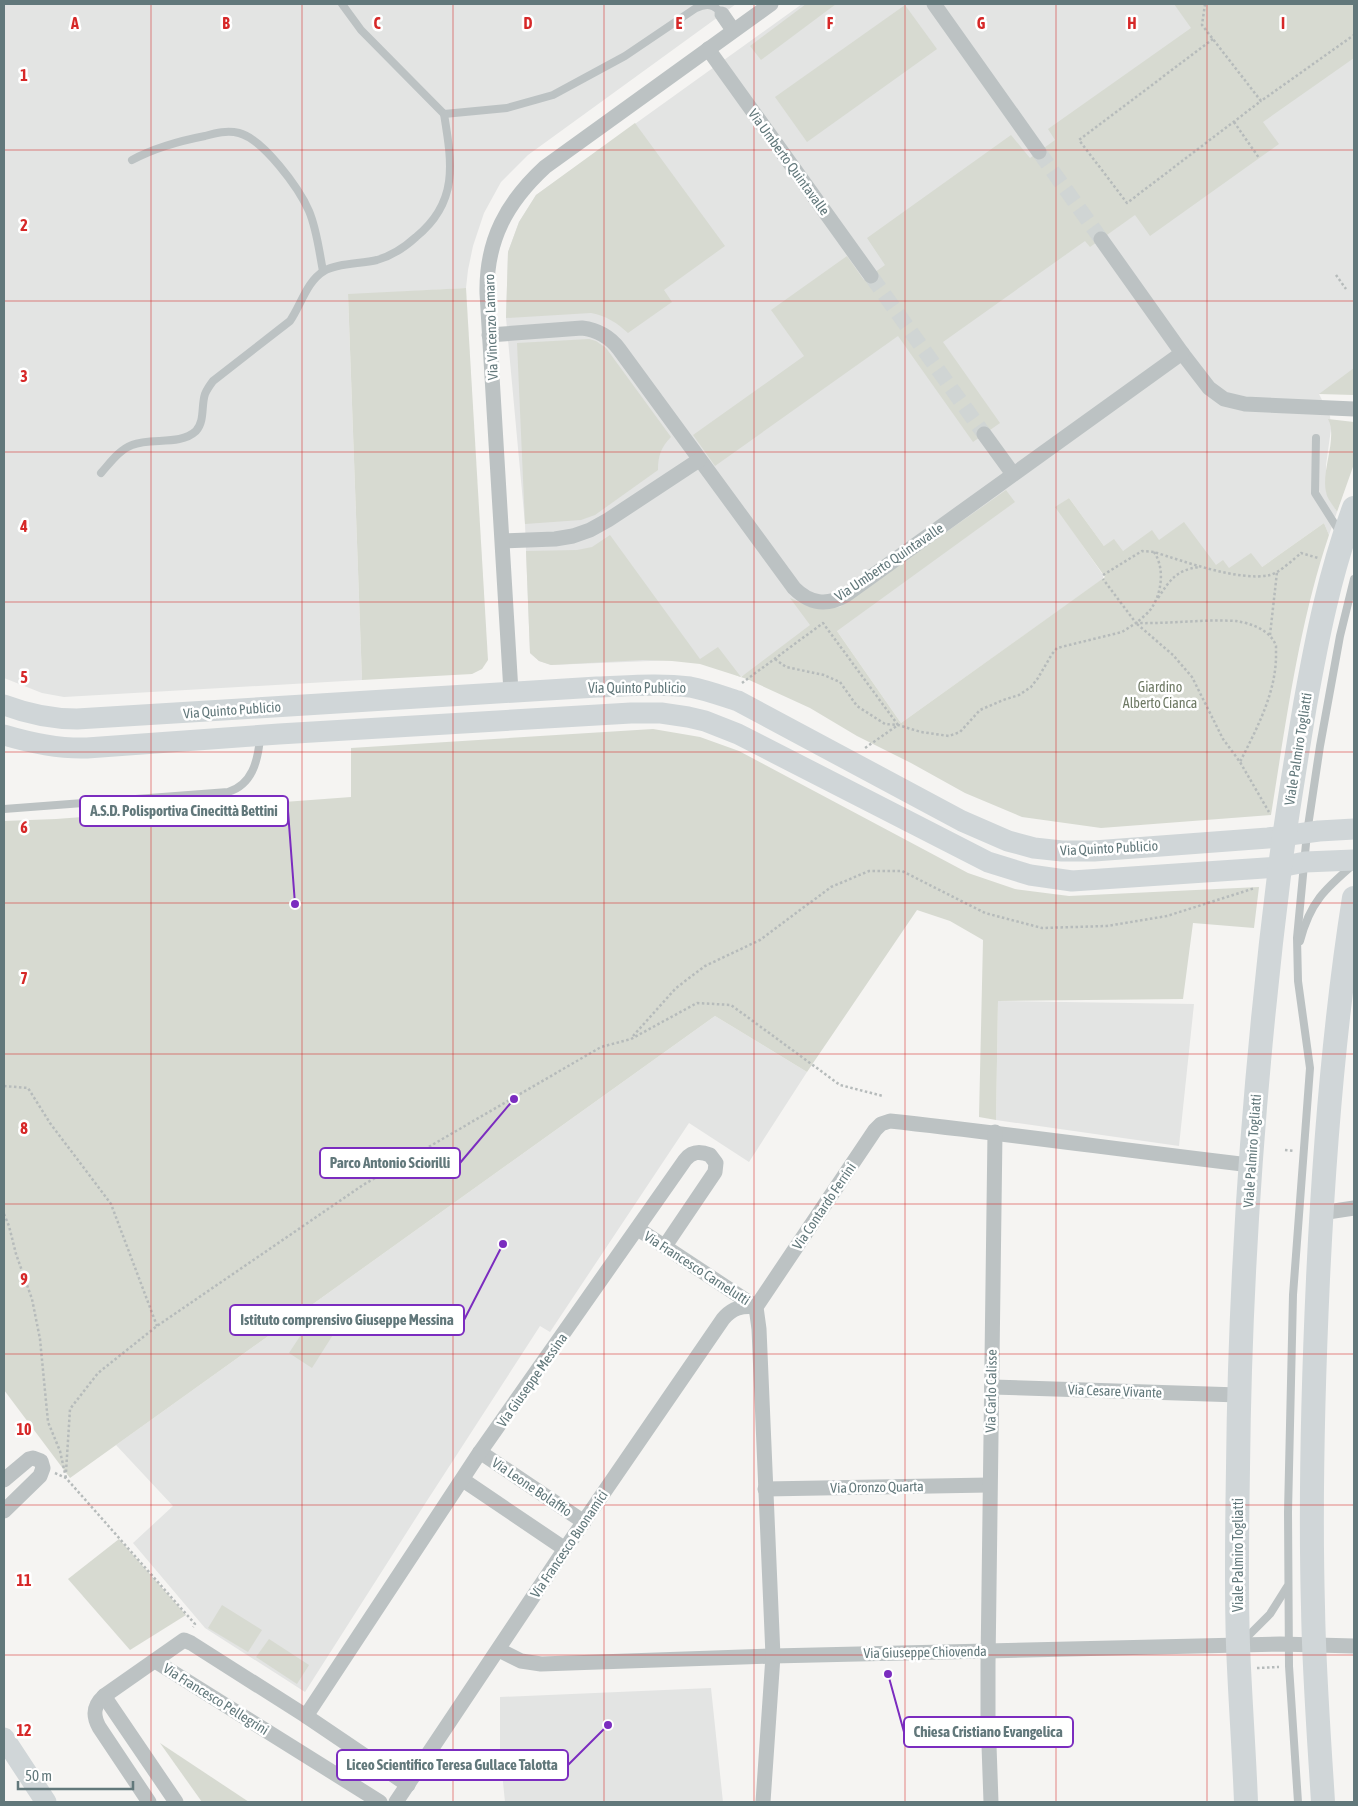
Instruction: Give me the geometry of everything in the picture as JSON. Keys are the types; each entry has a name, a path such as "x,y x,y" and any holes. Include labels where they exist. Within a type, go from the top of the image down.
{"main road":[{"name":"Viale Palmiro Togliatti","path":"1246,1802 1238,1645 1239,1395 1250,1165 1264,1002 1280,867 1288,829 1317,637 1331,581 1354,508"},
{"path":"1323,1802 1314,1644 1312,1565 1314,1369 1321,1213 1332,1080 1354,898"}],"street":[{"name":"Via Vincenzo Lamaro","path":"511,692 487,287 489,267 497,232 516,197 528,182 545,167 770,4"},
{"path":"934,4 1039,152"},
{"path":"722,14 734,30"},
{"name":"Via Umberto Quintavalle","path":"708,48 871,276"},
{"path":"1101,239 1209,388 1227,401 1245,404 1354,409"},
{"name":"Via Umberto Quintavalle","path":"489,335 582,328 595,330 604,335 620,349 698,460 794,588 809,600 824,602 837,600 846,595 1182,353"},
{"path":"984,434 1013,474"},
{"path":"503,541 555,539 573,536 590,530 698,460"},
{"name":"Via Quinto Publicio","path":"4,705 34,715 57,719 77,719 511,692 648,686 688,687 718,694 752,708 974,826 1008,841 1034,848 1062,851 1094,851 1288,829 1354,829"},
{"path":"497,721 511,707 511,692"},
{"name":"Via Quinto Publicio","path":"4,735 36,743 73,748 497,721 638,713 672,714 705,721 738,734 988,862 1041,877 1072,881 1280,867 1305,862 1354,860"},
{"name":"Via Contardo Ferrini","path":"756,1307 875,1130 881,1124 890,1121 995,1132 1250,1165"},
{"name":"Via Carlo Calisse","path":"991,1802 988,1650 995,1132"},
{"name":"Via Giuseppe Messina","path":"306,1716 480,1452 688,1156 699,1152 710,1155 716,1163 715,1172 665,1246"},
{"path":"1321,1213 1354,1208"},
{"name":"Via Francesco Carnelutti","path":"638,1229 756,1307"},
{"name":"Via Francesco Buonamici","path":"396,1802 565,1549 723,1319 735,1309 743,1306 756,1307"},
{"path":"756,1307 759,1328 773,1656 763,1802"},
{"name":"Via Cesare Vivante","path":"992,1387 1239,1395"},
{"name":"Via Leone Bolaffio","path":"480,1452 584,1522"},
{"path":"4,1480 25,1462 34,1458 41,1461 43,1468 40,1476 4,1511"},
{"path":"463,1480 565,1549"},
{"name":"Via Oronzo Quarta","path":"765,1489 989,1485"},
{"path":"184,1640 306,1716 408,1785"},
{"name":"Via Francesco Pellegrini","path":"184,1640 155,1661 380,1802"},
{"name":"Via Giuseppe Chiovenda","path":"499,1650 521,1661 541,1664 988,1650 1289,1644 1354,1646"},
{"path":"149,1802 96,1722 94,1712 95,1707 104,1696 155,1661"},
{"path":"104,1696 176,1802"},
{"path":"4,1738 46,1802"}],"lane":[{"path":"101,473 118,454 132,445 150,441 177,439 194,433 200,424 206,392 213,381 290,321 311,284 323,271 377,260 392,254 416,237 434,218 447,196 451,177 450,152 444,114 361,30 342,4"},
{"path":"444,114 507,108 542,99 562,91 609,66 704,4 714,6 722,14"},
{"path":"132,160 166,145 221,132 239,132 250,137 264,149 294,186 305,204 315,231 323,271"},
{"path":"1316,438 1315,493 1344,539"},
{"name":"Viale Palmiro Togliatti","path":"1288,829 1332,675 1354,578"},
{"path":"4,809 228,792 240,788 250,777 260,736"},
{"path":"1288,829 1305,862 1298,918 1298,980 1308,1048 1310,1079 1293,1295 1288,1512 1289,1644 1298,1802"},
{"path":"1298,952 1306,921 1316,902 1354,864"},
{"path":"1238,1645 1270,1614 1288,1586"}],"path":[{"path":"1205,4 1202,25 1261,102"},
{"path":"1213,39 1079,140 1127,203 1354,35"},
{"path":"1234,122 1260,158"},
{"path":"1336,275 1346,289"},
{"path":"1103,575 1142,551 1154,552 1200,567 1246,576 1271,575 1301,553 1324,560"},
{"path":"1154,552 1159,560 1161,572 1161,586 1155,601"},
{"path":"775,659 786,667 824,675 840,682 857,706 885,724 898,725 940,736 949,736 960,732 980,710 1019,695 1031,687 1057,648 1122,632 1136,623 1150,610 1174,575 1186,569 1200,567"},
{"path":"1240,762 1265,708 1275,675 1276,647 1270,635 1277,571"},
{"path":"1102,579 1136,623 1173,655 1192,677 1224,739 1288,829"},
{"path":"1136,623 1204,620 1238,622 1254,626 1270,635"},
{"path":"735,688 823,623 898,725"},
{"path":"861,752 898,725"},
{"path":"631,1039 676,988 705,966 760,940 830,887 869,871 902,872 985,913 1042,928 1107,926 1167,916 1260,887"},
{"path":"66,1478 70,1409 98,1373 158,1326 363,1185 600,1047 631,1039 697,1003 731,1006 840,1085 883,1096"},
{"path":"4,1086 28,1088 50,1122 111,1204 158,1326"},
{"path":"1285,1150 1294,1151"},
{"path":"4,1214 32,1299 40,1339 48,1422 66,1472"},
{"path":"43,1468 66,1478 195,1624 184,1640"},
{"path":"1248,1668 1283,1667"}],"shaded area":[{"path":"4,4 736,4 528,155 501,182 484,213 473,246 466,288 348,295 362,680 64,697 42,693 4,678"},
{"path":"802,4 1354,4 1354,394 1319,394 1330,416 1331,429 1326,465 1326,492 1337,512 1329,535 1324,523 1262,567 1229,568 1217,566 1159,540 1123,551 1104,546 1069,498 1056,507 1103,575 1103,579 901,723 837,631 740,677 700,659 551,665 539,661 530,653 525,524 506,318 508,252 519,222 536,195"},
{"path":"998,1001 1194,1004 1179,1146 996,1120"},
{"path":"715,1016 807,1072 749,1162 689,1123 550,1332 540,1326 305,1692 205,1628 133,1543 173,1506 116,1445"},
{"path":"711,1688 723,1802 505,1802 500,1753 500,1697"}],"green space":[{"path":"806,4 836,4 761,60 750,46"},
{"path":"1174,4 1354,4 1354,58 1263,122 1279,144 1150,236 1135,215 1090,247 1085,241 943,342 1000,423 973,442 898,336 715,466 693,435 804,356 771,310 847,256 864,280 885,265 867,238 1011,135 1030,158 1055,140 1048,129 1191,28"},
{"path":"905,5 937,49 807,142 775,97"},
{"path":"635,123 725,246 664,290 672,302 628,333 611,320 591,313 506,318 508,252 519,222 536,195"},
{"path":"466,288 488,660 482,669 472,674 362,680 348,294"},
{"path":"589,339 596,341 606,348 671,437 661,452 658,470 595,515 581,520 525,524 517,343"},
{"path":"1354,368 1354,395 1319,394"},
{"path":"1328,419 1354,422 1354,464 1337,512 1328,497 1325,484 1331,435 1331,426"},
{"name":"Giardino Alberto Cianca","path":"1006,490 1015,502 837,631 901,723 1105,577 1055,507 1069,498 1104,546 1114,539 1123,551 1152,530 1159,540 1184,522 1216,565 1223,560 1229,568 1251,553 1262,567 1324,523 1329,535 1301,638 1271,815 1101,828 1022,817 965,793 857,736 810,708 747,679 700,664 672,661 643,660 551,665 539,661 530,653 526,551 577,550 592,547 610,535 700,659 718,647 741,677 810,625 790,598 814,607 840,607"},
{"path":"653,729 700,737 739,751 968,873 1015,889 1069,896 1259,887 1254,928 1193,923 1183,999 998,1001 996,1120 979,1117 983,940 950,921 917,910 807,1072 715,1016 70,1478 4,1390 4,821 56,819 351,797 351,748"},
{"path":"314,1315 336,1330 312,1368 289,1353"},
{"path":"119,1539 186,1615 130,1650 68,1579"},
{"path":"222,1605 262,1630 248,1652 208,1628"},
{"path":"269,1639 309,1665 297,1684 256,1657"},
{"path":"160,1743 249,1802 202,1802"}],"tunnel":[{"path":"1039,152 1101,239"},
{"path":"871,276 984,434"}],"place":[{"name":"A.S.D. Polisportiva Cinecittà Bettini","path":"295,904"},
{"name":"Parco Antonio Sciorilli","path":"514,1099"},
{"name":"Istituto comprensivo Giuseppe Messina","path":"503,1244"},
{"name":"Chiesa Cristiano Evangelica","path":"888,1674"},
{"name":"Liceo Scientifico Teresa Gullace Talotta","path":"608,1725"}]}
